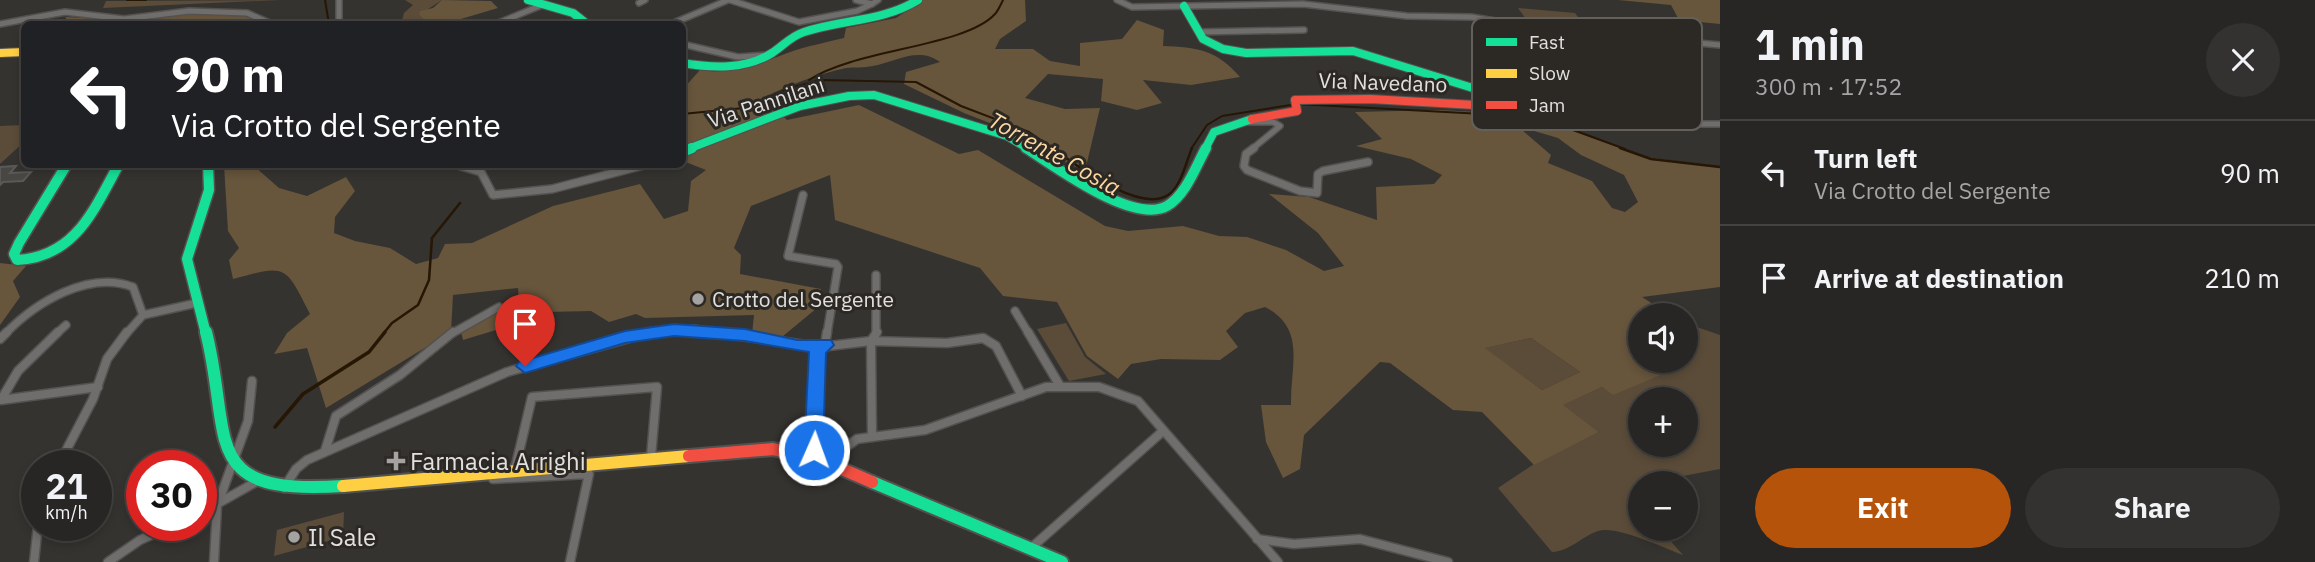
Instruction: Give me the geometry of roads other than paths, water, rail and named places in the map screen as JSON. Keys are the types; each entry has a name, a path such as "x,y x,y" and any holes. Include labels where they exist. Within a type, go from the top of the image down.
{"street":[{"path":"339,19 340,0"},
{"path":"528,0 573,13 583,21"},
{"path":"678,21 729,0 799,22 857,11 878,0"},
{"path":"856,0 872,4"},
{"path":"686,64 727,69 768,55 802,33 887,17 902,12 918,0"},
{"path":"1117,0 1128,6 1303,4 1407,16 1472,18"},
{"path":"503,21 542,5"},
{"path":"1184,6 1199,32 1210,44 1233,51 1353,51 1472,88"},
{"path":"0,24 65,12 124,19 189,12 247,13 265,21"},
{"path":"1199,32 1304,30"},
{"path":"1702,43 1720,45"},
{"path":"686,45 738,57 768,55"},
{"path":"0,53 21,51"},
{"name":"Via Pannilani","path":"686,150 743,126 800,107 873,94 1014,138 1093,190 1127,207 1151,210 1168,207 1181,195 1214,132"},
{"name":"Via Navedano","path":"1214,132 1295,105 1370,99 1472,103"},
{"path":"1241,122 1279,124 1277,130 1246,154 1244,166 1263,179 1300,191 1317,193 1318,174 1323,171 1368,162"},
{"path":"1702,125 1720,124"},
{"path":"65,168 19,243 14,254 17,260 40,261 64,249 116,168"},
{"path":"208,168 209,190 187,259 209,345 226,452 233,464 256,482 284,488 312,489 651,457 773,449 826,462 1062,562"},
{"path":"468,168 481,172 493,195 514,195 606,177 635,168"},
{"path":"803,195 789,256 835,264 838,267 825,345 818,350 811,457"},
{"path":"872,437 871,341 877,332 876,275"},
{"path":"0,339 24,315 47,300 106,282 124,282 133,287 143,315"},
{"path":"66,450 98,387 107,359 143,315 197,303"},
{"path":"325,452 331,425 336,416 401,375 458,328 499,307"},
{"path":"1015,311 1060,386"},
{"path":"65,325 23,368 3,393 1,400 98,387"},
{"path":"284,488 296,469 325,452 507,372 625,337 693,329 797,346 871,341 947,343 983,338 996,346 1022,396"},
{"path":"217,506 248,421 252,382"},
{"path":"826,462 857,439 925,430 1022,396 1060,386 1099,387 1139,401 1278,562"},
{"path":"515,469 528,401 532,397 657,387 651,457"},
{"path":"1030,548 1163,432"},
{"path":"400,479 401,485 589,474 570,562"},
{"path":"217,506 239,489 256,482"},
{"path":"1257,539 1294,544 1360,540 1380,542 1448,562"},
{"path":"34,562 36,541"},
{"path":"108,562 139,541"},
{"path":"214,562 215,541"}],"waterway":[{"name":"Torrente Cosia","path":"127,0 146,0"},
{"name":"Torrente Cosia","path":"325,0 328,21"},
{"path":"809,80 853,61 960,34 980,25 995,14 1003,0"},
{"name":"Torrente Cosia","path":"686,114 744,108 793,87 821,80 916,82 961,106 1029,132 1054,149"},
{"name":"Torrente Cosia","path":"1191,149 1207,125 1222,116 1297,104 1472,113"},
{"name":"Torrente Cosia","path":"1573,130 1625,149"},
{"name":"Torrente Cosia","path":"1052,148 1108,185 1141,198 1156,199 1173,191 1183,174 1192,148"},
{"name":"Torrente Cosia","path":"1620,148 1651,159 1720,167"},
{"path":"383,334 392,323 418,305 429,280 432,238 460,203"},
{"path":"275,427 303,394 369,352 385,332"}],"place":[{"name":"Crotto del Sergente","path":"698,299"},
{"name":"Farmacia Arrighi","path":"396,461"},
{"name":"Il Sale","path":"294,537"}]}
